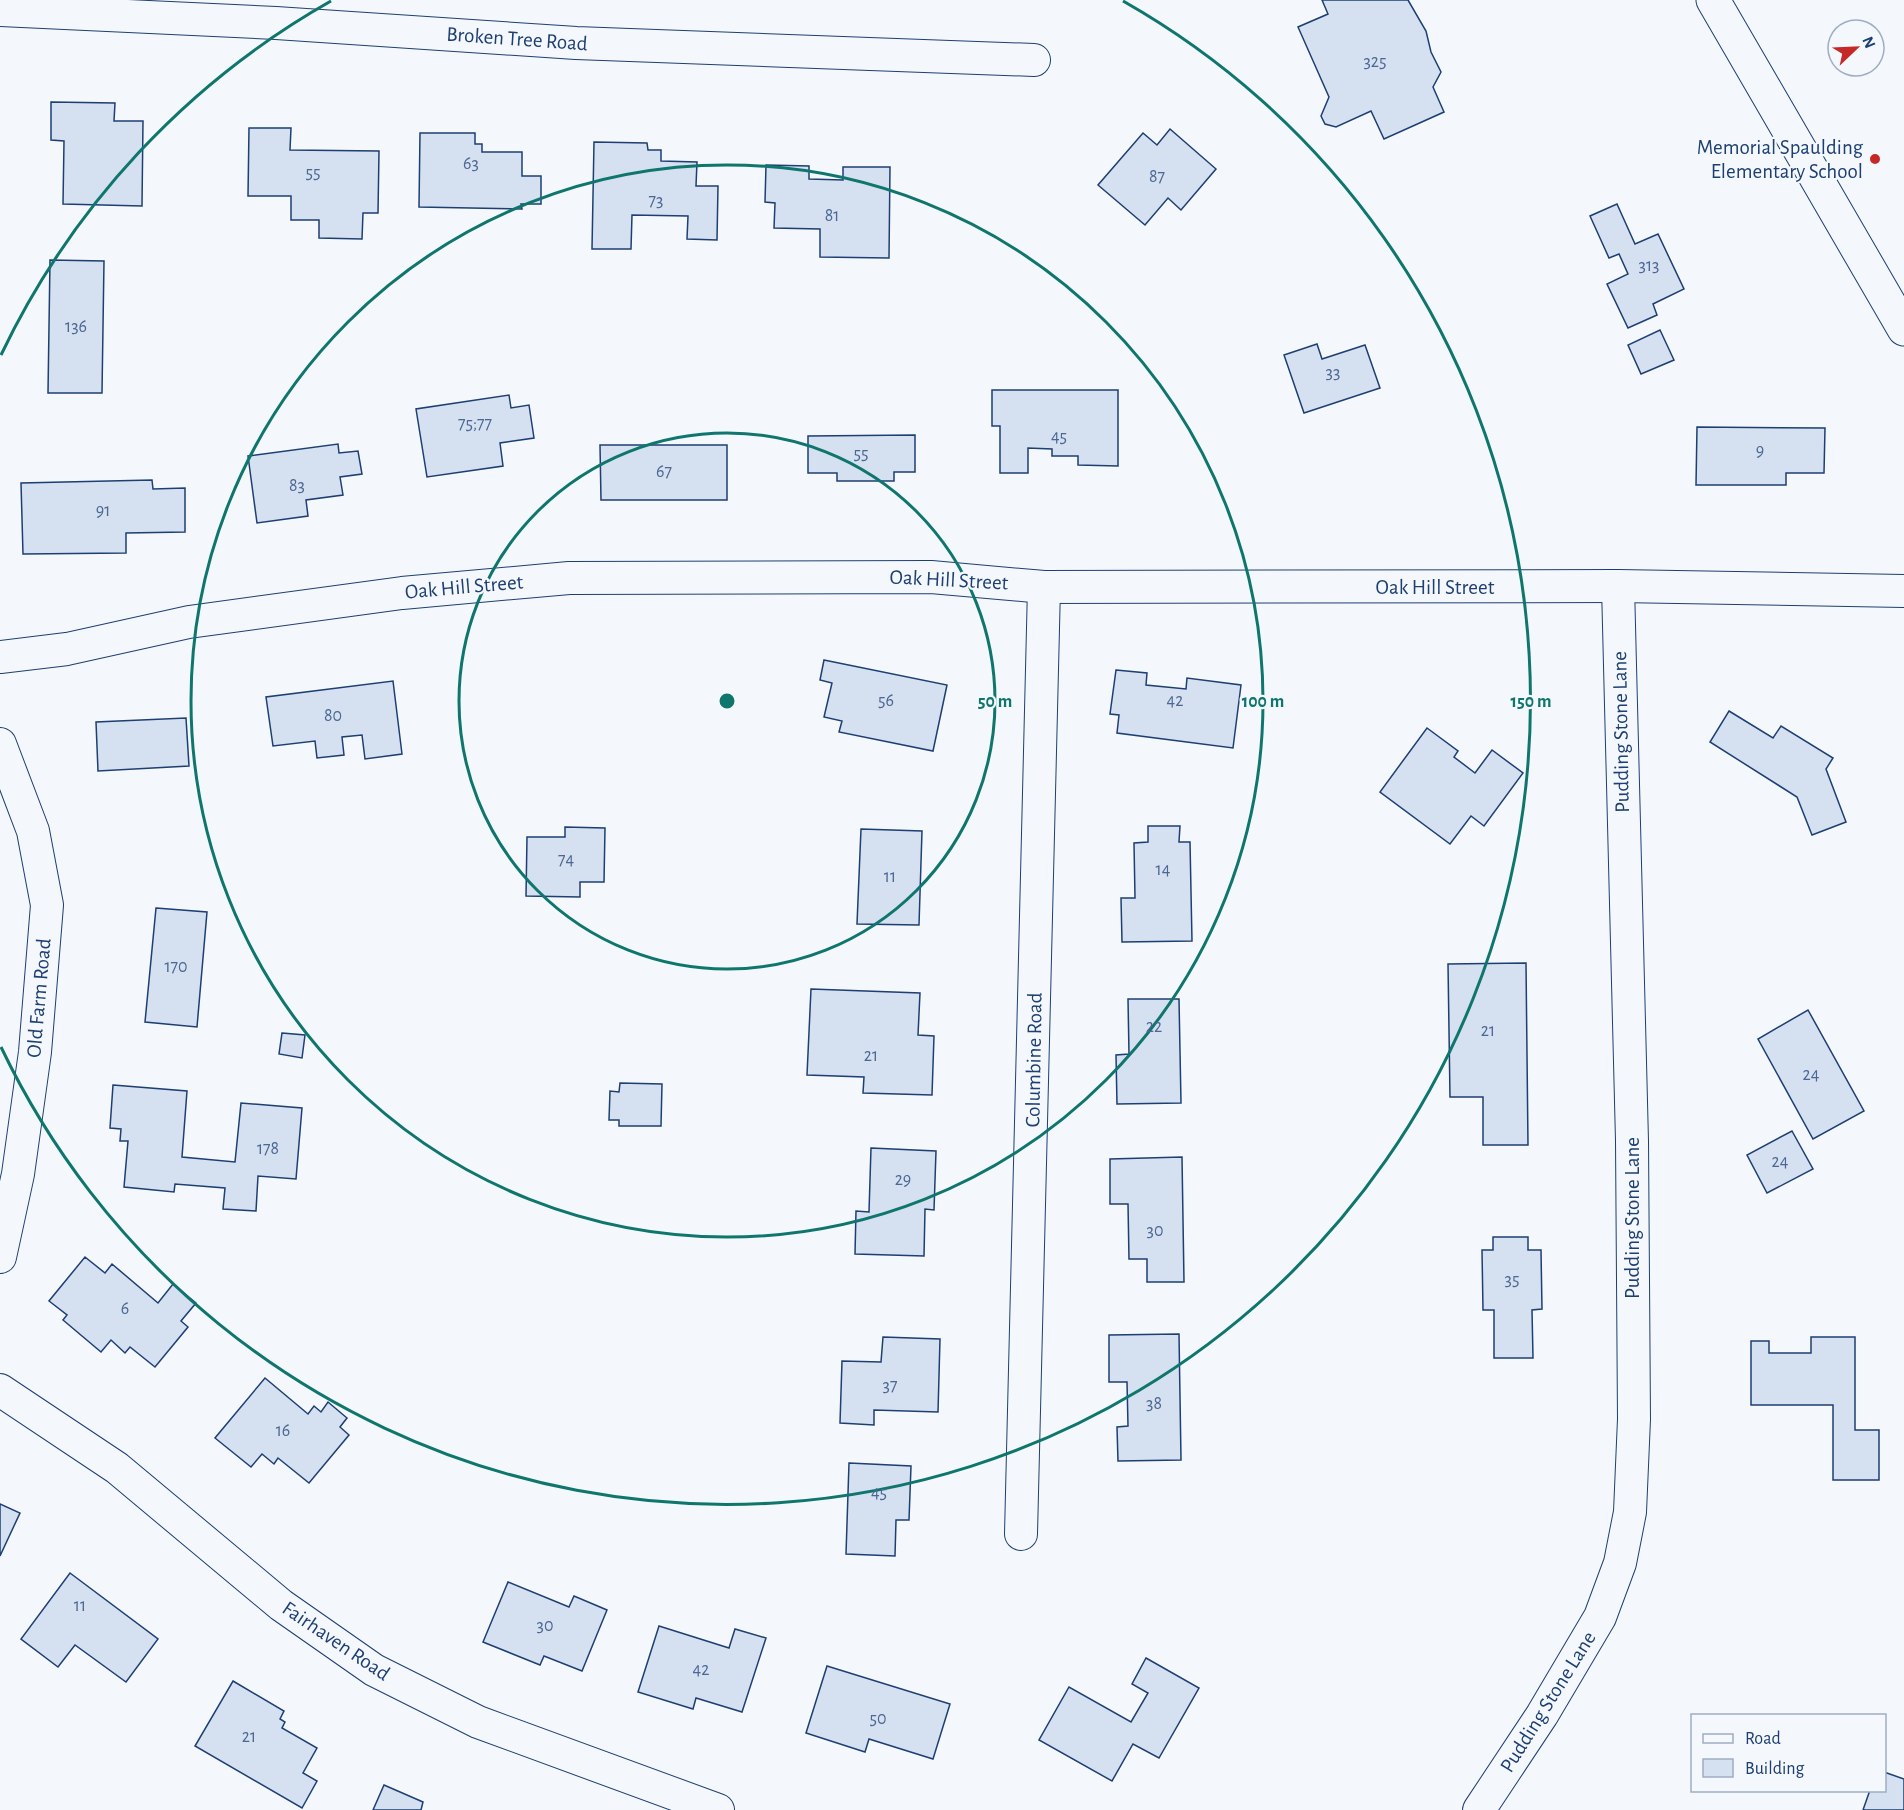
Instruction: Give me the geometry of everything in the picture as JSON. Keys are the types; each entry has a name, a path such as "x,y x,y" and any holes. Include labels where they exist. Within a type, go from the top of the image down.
{"main road":[{"path":"1713,0 1904,329"}],"street":[{"name":"Broken Tree Road","path":"0,10 276,23 576,43 1034,60"},
{"name":"Oak Hill Street","path":"0,657 67,649 201,620 402,593 569,578 931,577 1044,587 1618,586 1904,591"},
{"name":"Pudding Stone Lane","path":"1479,1810 1542,1715 1600,1617 1620,1563 1630,1512 1634,1419 1632,1141 1627,1036 1618,586"},
{"name":"Columbine Road","path":"1021,1534 1044,587"},
{"name":"Old Farm Road","path":"0,744 33,831 47,905 35,1052 18,1174 0,1257"},
{"name":"Fairhaven Road","path":"0,1390 117,1468 281,1605 374,1670 478,1722 718,1810"}],"building":[{"path":"1322,0 1408,0 1426,31 1431,52 1441,72 1433,87 1444,112 1384,139 1371,111 1336,127 1325,124 1321,116 1329,97 1298,27 1328,14"},
{"path":"51,102 115,103 114,121 143,121 142,206 63,204 64,141 51,140"},
{"path":"249,128 291,128 290,150 379,151 378,213 363,213 362,239 319,238 319,220 291,220 291,196 248,196"},
{"path":"1170,129 1216,169 1181,210 1168,198 1145,225 1098,185 1143,133 1157,145"},
{"path":"420,133 475,133 475,144 482,144 482,152 522,152 522,176 541,176 541,204 521,204 522,209 419,207"},
{"path":"594,142 647,143 648,150 661,150 661,161 697,162 696,186 718,186 717,240 687,239 688,216 632,215 631,249 592,249"},
{"path":"766,165 809,166 809,179 843,180 843,167 890,167 889,258 820,257 820,229 774,228 775,203 765,202"},
{"path":"1617,204 1635,244 1658,234 1684,289 1653,304 1657,315 1628,328 1607,284 1628,274 1619,254 1609,258 1590,216"},
{"path":"50,260 104,261 102,393 48,393"},
{"path":"1660,330 1674,360 1641,374 1628,345"},
{"path":"1317,344 1322,359 1365,345 1380,388 1304,413 1284,355"},
{"path":"992,390 1118,390 1118,466 1078,465 1078,456 1052,456 1052,449 1028,448 1028,473 1000,473 1000,426 992,426"},
{"path":"509,395 511,408 529,405 534,438 500,443 503,466 427,477 416,409"},
{"path":"1697,427 1825,428 1824,473 1786,473 1786,485 1696,485"},
{"path":"915,435 915,472 894,472 894,481 837,481 837,473 808,473 808,436"},
{"path":"338,444 339,453 358,451 362,474 340,477 343,495 306,500 308,516 257,523 248,456"},
{"path":"600,445 727,445 727,500 601,500"},
{"path":"152,480 153,489 185,488 185,532 126,533 126,553 23,554 21,483"},
{"path":"824,660 947,685 933,751 839,732 842,721 824,717 832,683 820,680"},
{"path":"1116,670 1147,673 1146,685 1186,689 1187,678 1241,685 1233,748 1117,733 1119,715 1110,714"},
{"path":"393,681 402,754 365,759 362,735 342,737 344,755 317,758 315,741 273,746 266,697"},
{"path":"1729,711 1773,738 1781,726 1833,758 1826,769 1846,822 1812,835 1797,797 1710,742"},
{"path":"186,718 189,766 98,771 96,722"},
{"path":"1427,728 1458,751 1454,757 1475,773 1492,750 1523,773 1484,826 1471,816 1450,844 1380,792"},
{"path":"1148,826 1180,826 1179,842 1190,842 1192,941 1122,942 1121,898 1135,898 1134,843 1148,842"},
{"path":"565,827 605,828 604,882 580,882 580,897 526,896 527,837 565,837"},
{"path":"861,829 922,831 919,925 857,924"},
{"path":"156,908 207,912 197,1027 145,1022"},
{"path":"1526,963 1528,1145 1483,1145 1483,1097 1450,1097 1448,964"},
{"path":"811,989 920,993 918,1035 934,1036 932,1095 863,1093 864,1077 807,1075"},
{"path":"1128,999 1179,999 1181,1103 1117,1104 1116,1055 1129,1054"},
{"path":"1808,1010 1864,1111 1813,1139 1758,1039"},
{"path":"282,1033 305,1035 302,1058 279,1054"},
{"path":"620,1083 662,1084 661,1126 619,1126 619,1120 609,1120 610,1091 619,1092"},
{"path":"113,1085 187,1091 182,1157 235,1162 241,1103 302,1108 296,1179 258,1176 256,1211 223,1209 225,1188 175,1184 174,1192 124,1187 128,1141 120,1141 121,1129 110,1128"},
{"path":"1792,1131 1813,1169 1767,1193 1747,1155"},
{"path":"871,1148 936,1151 934,1210 925,1209 924,1256 855,1254 856,1211 869,1212"},
{"path":"1182,1157 1184,1282 1147,1282 1147,1259 1129,1259 1128,1204 1110,1204 1110,1159"},
{"path":"1493,1237 1528,1237 1528,1250 1541,1250 1542,1309 1532,1310 1533,1358 1494,1358 1494,1310 1483,1310 1482,1250 1493,1250"},
{"path":"85,1257 105,1273 112,1264 158,1303 173,1284 196,1303 181,1321 188,1327 155,1367 130,1347 125,1353 111,1340 101,1352 63,1320 67,1315 49,1301"},
{"path":"1179,1334 1181,1460 1118,1461 1117,1427 1128,1426 1127,1382 1109,1382 1109,1335"},
{"path":"883,1337 940,1339 938,1412 874,1410 874,1425 840,1423 842,1361 881,1362"},
{"path":"1811,1337 1855,1337 1855,1430 1879,1430 1879,1480 1833,1480 1833,1405 1751,1405 1751,1341 1769,1341 1769,1353 1811,1353"},
{"path":"265,1378 308,1414 314,1406 321,1412 328,1402 347,1418 340,1427 349,1435 309,1483 278,1458 274,1464 262,1454 251,1467 215,1438"},
{"path":"849,1463 911,1466 909,1520 896,1520 895,1556 846,1554"},
{"path":"0,1504 20,1513 0,1556"},
{"path":"70,1573 158,1639 126,1682 75,1645 58,1667 21,1639"},
{"path":"508,1582 569,1607 574,1596 607,1610 582,1671 544,1656 540,1665 483,1642"},
{"path":"659,1626 729,1648 735,1629 766,1638 742,1712 696,1698 693,1709 638,1692"},
{"path":"1146,1658 1199,1688 1159,1758 1133,1744 1112,1781 1039,1740 1069,1687 1131,1722 1148,1693 1132,1684"},
{"path":"827,1666 950,1704 933,1759 869,1739 865,1752 806,1733"},
{"path":"233,1681 284,1711 280,1719 285,1722 282,1728 317,1748 303,1773 317,1781 302,1808 195,1746"},
{"path":"1886,1773 1904,1779 1904,1810 1863,1810 1869,1792 1886,1792"},
{"path":"384,1785 423,1802 421,1810 373,1810"}],"place":[{"name":"Memorial Spaulding Elementary School","path":"1875,159"}]}
